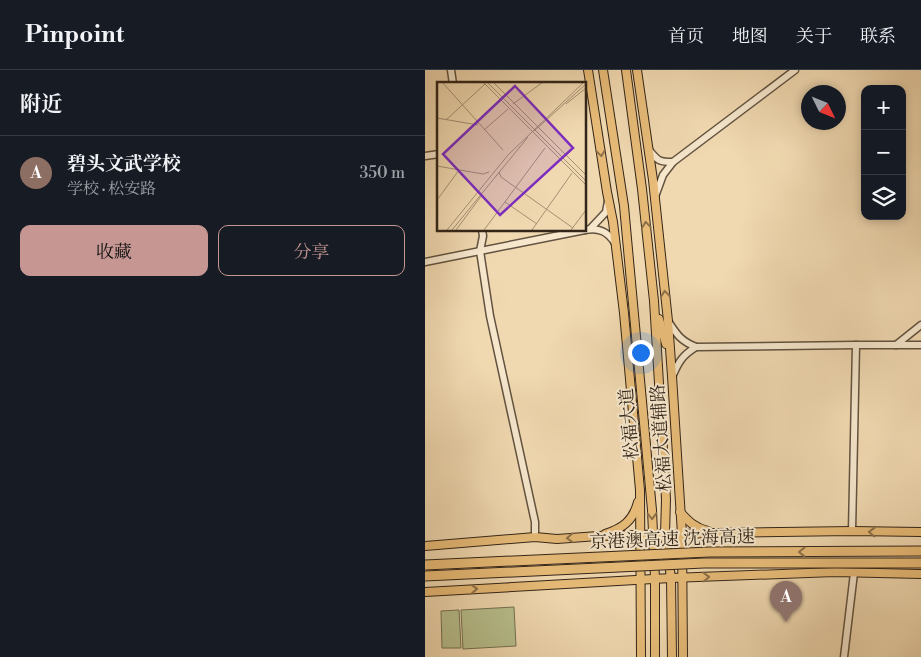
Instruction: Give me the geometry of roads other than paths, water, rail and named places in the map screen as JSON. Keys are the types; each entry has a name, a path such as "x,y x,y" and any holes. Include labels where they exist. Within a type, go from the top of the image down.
{"highway":[{"name":"京港澳高速 沈海高速","path":"425,565 709,552 921,551"},
{"name":"京港澳高速 沈海高速","path":"425,576 704,563 921,563"}],"main road":[{"name":"松福大道辅路","path":"590,70 590,81 616,244 640,490 641,657"},
{"name":"松福大道","path":"603,70 624,206 637,340 652,510 655,579 655,657"},
{"name":"松福大道","path":"626,70 642,189 654,301 666,499 665,535 671,578 672,657"},
{"name":"松福大道辅路","path":"637,70 655,198 668,321 682,534 683,656"},
{"path":"654,301 670,358"},
{"name":"松福大道辅路","path":"623,313 644,421"},
{"name":"松福大道辅路","path":"635,434 637,340"},
{"path":"598,536 615,531 628,523 635,511 640,490"},
{"path":"680,512 689,522 701,530 717,533"},
{"path":"425,546 535,537 557,539 717,533 921,532"},
{"path":"425,592 671,578 854,573 921,574"}],"street":[{"path":"655,198 663,175 673,162 785,74 795,70"},
{"path":"649,150 661,162 673,162"},
{"path":"587,230 606,212 609,200"},
{"path":"587,230 600,230 610,235 616,244"},
{"path":"482,231 480,251 490,316 535,522 535,537"},
{"path":"425,262 582,231"},
{"path":"668,321 676,334 685,343 696,347 921,345"},
{"path":"896,344 921,325"},
{"path":"851,531 856,345"},
{"path":"672,376 679,362 696,347"},
{"path":"844,657 854,573"}],"place":[{"name":"碧头文武学校","path":"786,622"}]}
